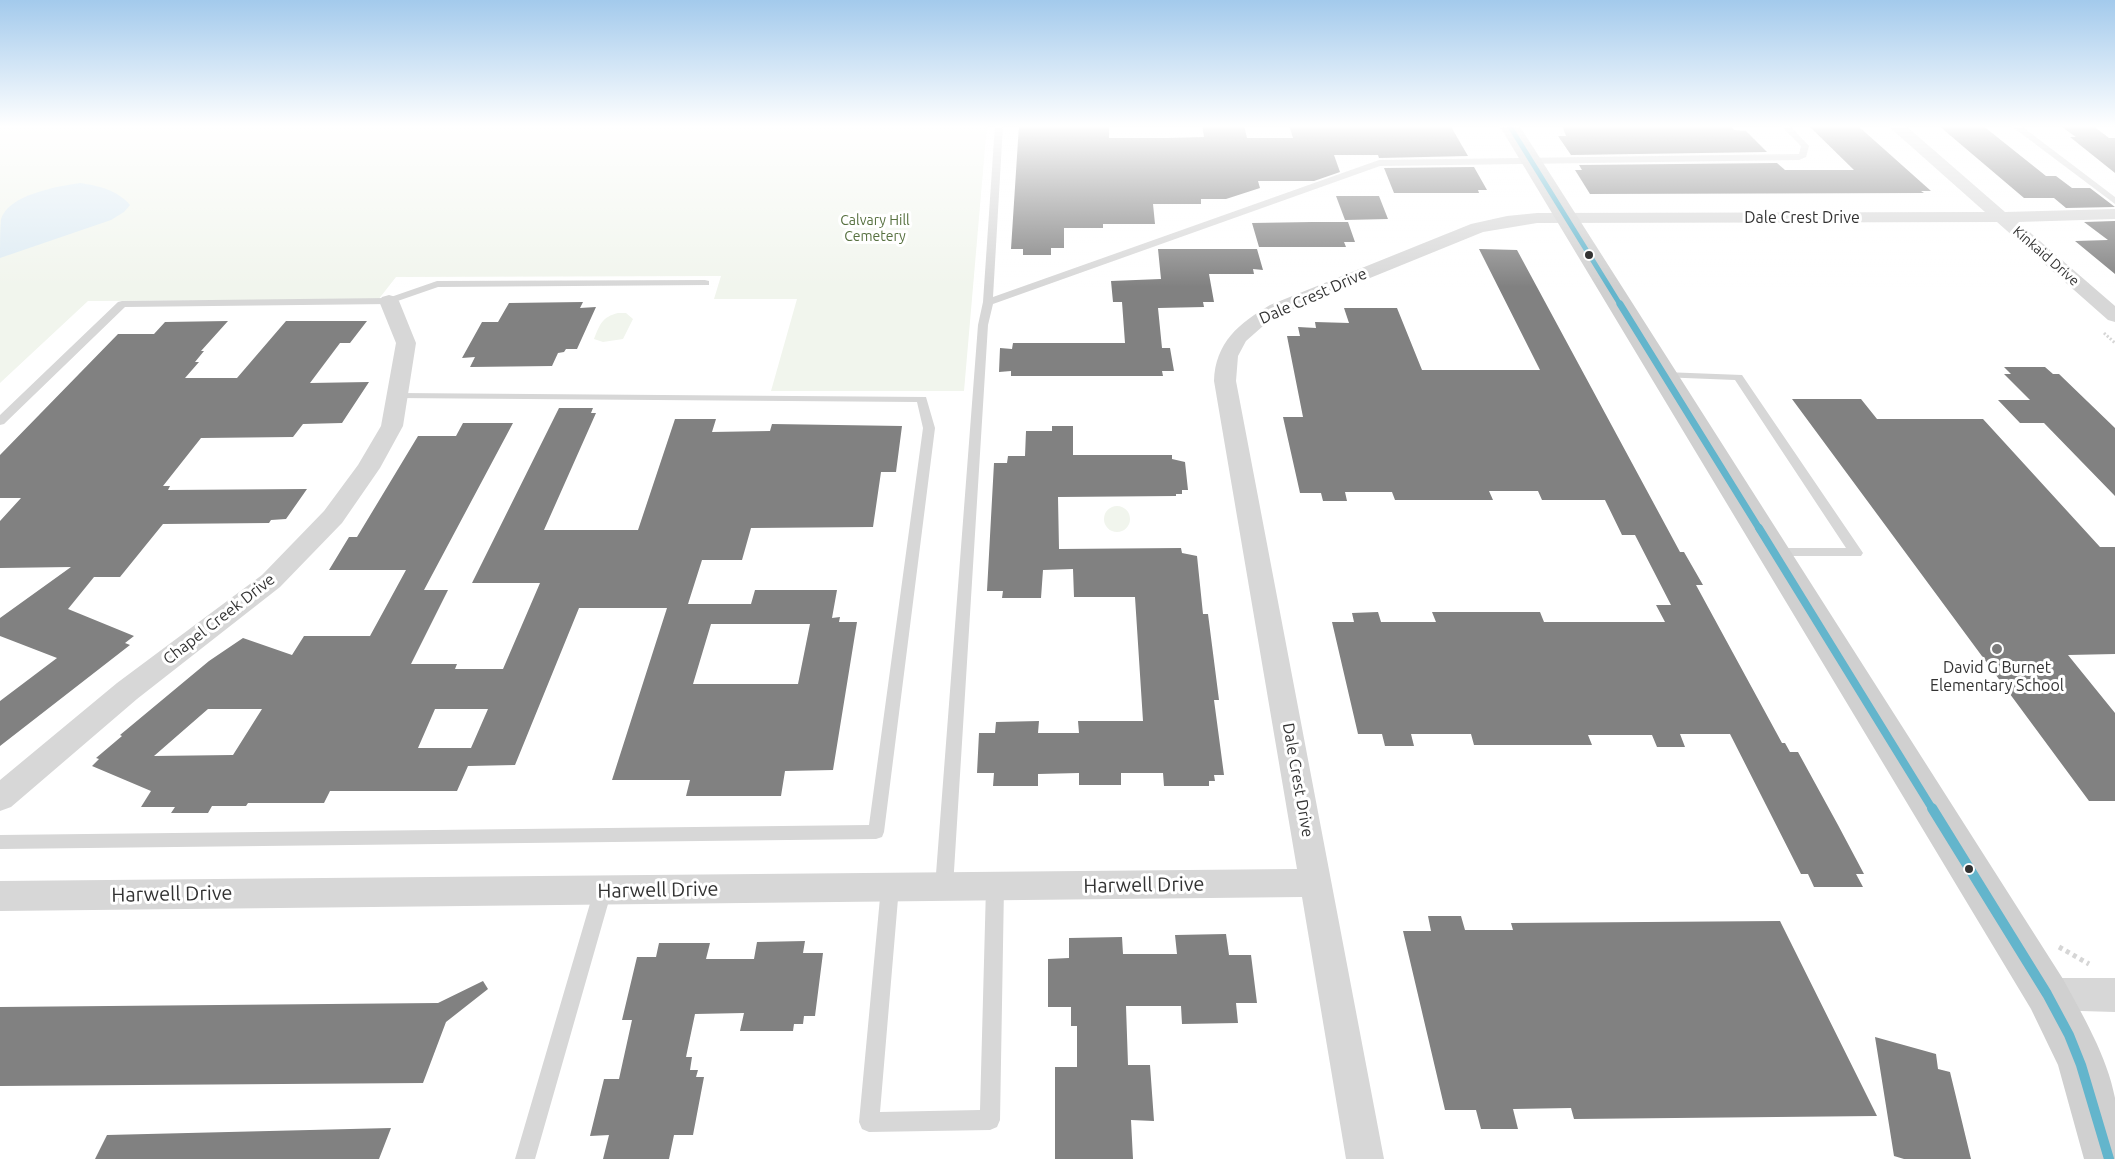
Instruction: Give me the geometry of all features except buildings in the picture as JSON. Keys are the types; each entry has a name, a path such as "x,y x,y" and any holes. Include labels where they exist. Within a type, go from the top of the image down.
{"street":[{"path":"1543,179 2047,994 2069,1035 2081,1065 2109,1159"},
{"name":"Kinkaid Drive","path":"1957,179 2115,316"},
{"name":"Dale Crest Drive","path":"1365,1159 1225,381 1224,371 1229,351 1244,330 1277,309 1462,234 1507,220 2001,217 2115,214"},
{"name":"Chapel Creek Drive","path":"0,798 128,691 271,581 333,517 368,468 392,426 399,396 406,343 389,302"},
{"name":"Harwell Drive","path":"0,896 1316,883"},
{"path":"2047,994 2115,994"}],"lane":[{"path":"944,887 962,604 983,325 988,302 996,179"},
{"path":"988,302 1334,179"},
{"path":"2086,179 2115,201"},
{"path":"0,421 122,304 389,302 412,291 437,284 705,283"},
{"path":"1665,375 1738,377 1856,553 1775,553"},
{"path":"0,842 876,832 929,428 922,399 399,396"},
{"path":"890,887 869,1122 990,1120 995,886"},
{"path":"525,1159 603,890"}],"path":[{"path":"2098,327 2115,343"},
{"path":"2066,950 2089,964 2098,965"}],"green space":[{"name":"Calvary Hill Cemetery","path":"0,179 982,179 964,391 771,391 797,299 714,299 721,276 396,277 378,300 88,301 0,383"},
{"path":"618,313 626,313 633,319 623,339 603,342 594,339 602,322"},
{"path":"1117,506 1126,510 1130,519 1126,528 1117,532 1108,528 1104,519 1108,510"}],"shaded area":[{"path":"80,183 113,192 130,205 111,220 0,258 1,219 13,204 35,193"}],"transit line":[{"path":"1542,179 2047,994 2069,1035 2081,1065 2109,1159"}],"place":[{"name":"David G Burnet Elementary School","path":"1997,649"}]}
